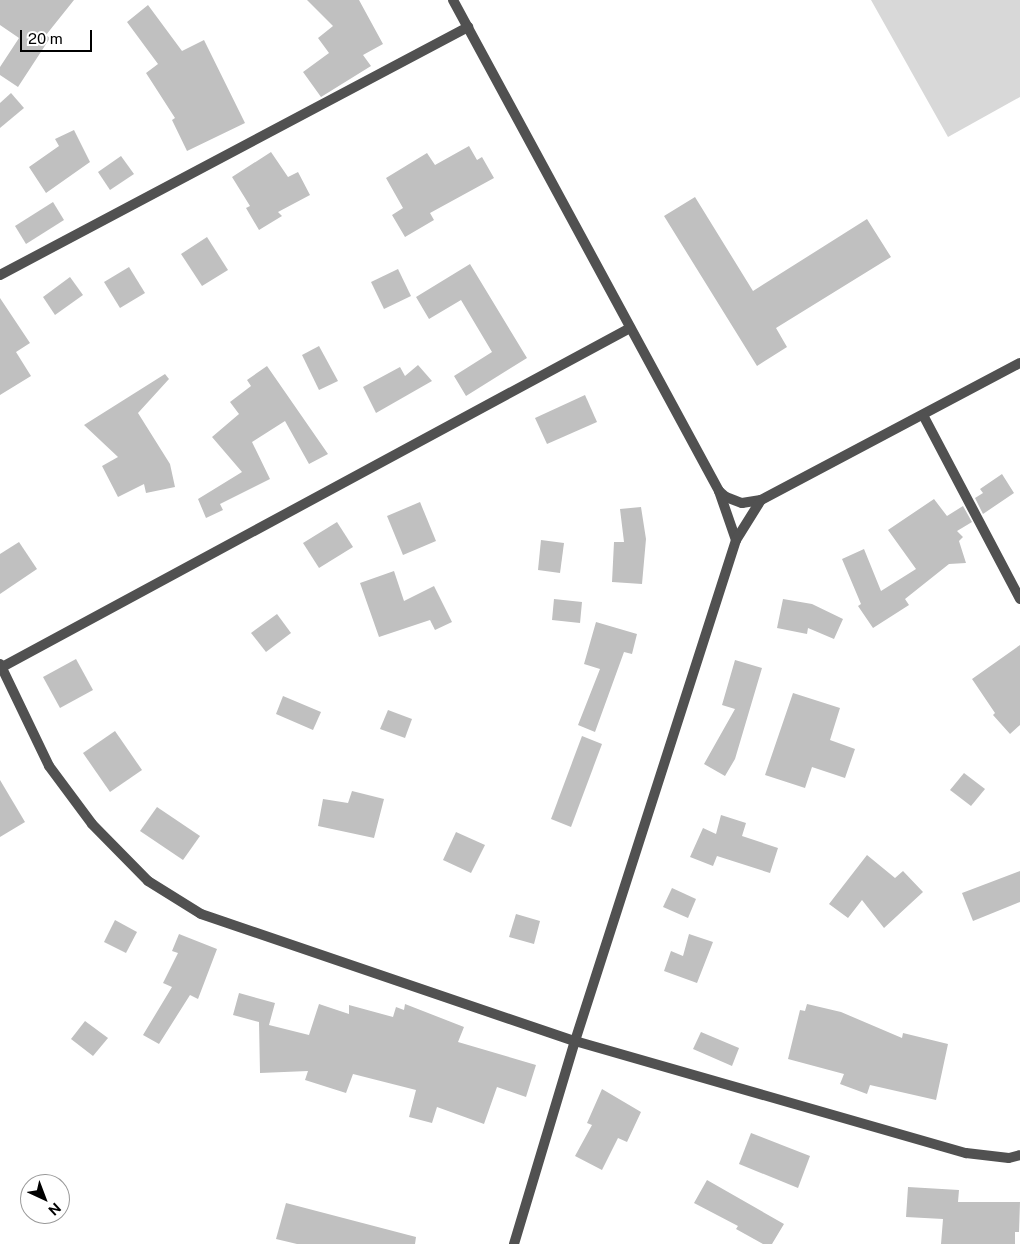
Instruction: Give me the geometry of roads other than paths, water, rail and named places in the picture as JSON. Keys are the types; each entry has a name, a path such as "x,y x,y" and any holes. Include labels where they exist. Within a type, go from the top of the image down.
{"street":[{"path":"453,0 719,492 736,540"},
{"path":"0,275 468,27"},
{"path":"630,328 1,666 49,766 92,824 148,881 201,914 575,1041 966,1153 1009,1158 1020,1156"},
{"path":"719,492 742,504 761,500 1020,363"},
{"path":"923,415 1020,599"},
{"path":"514,1244 575,1041 736,540 761,500"}]}
